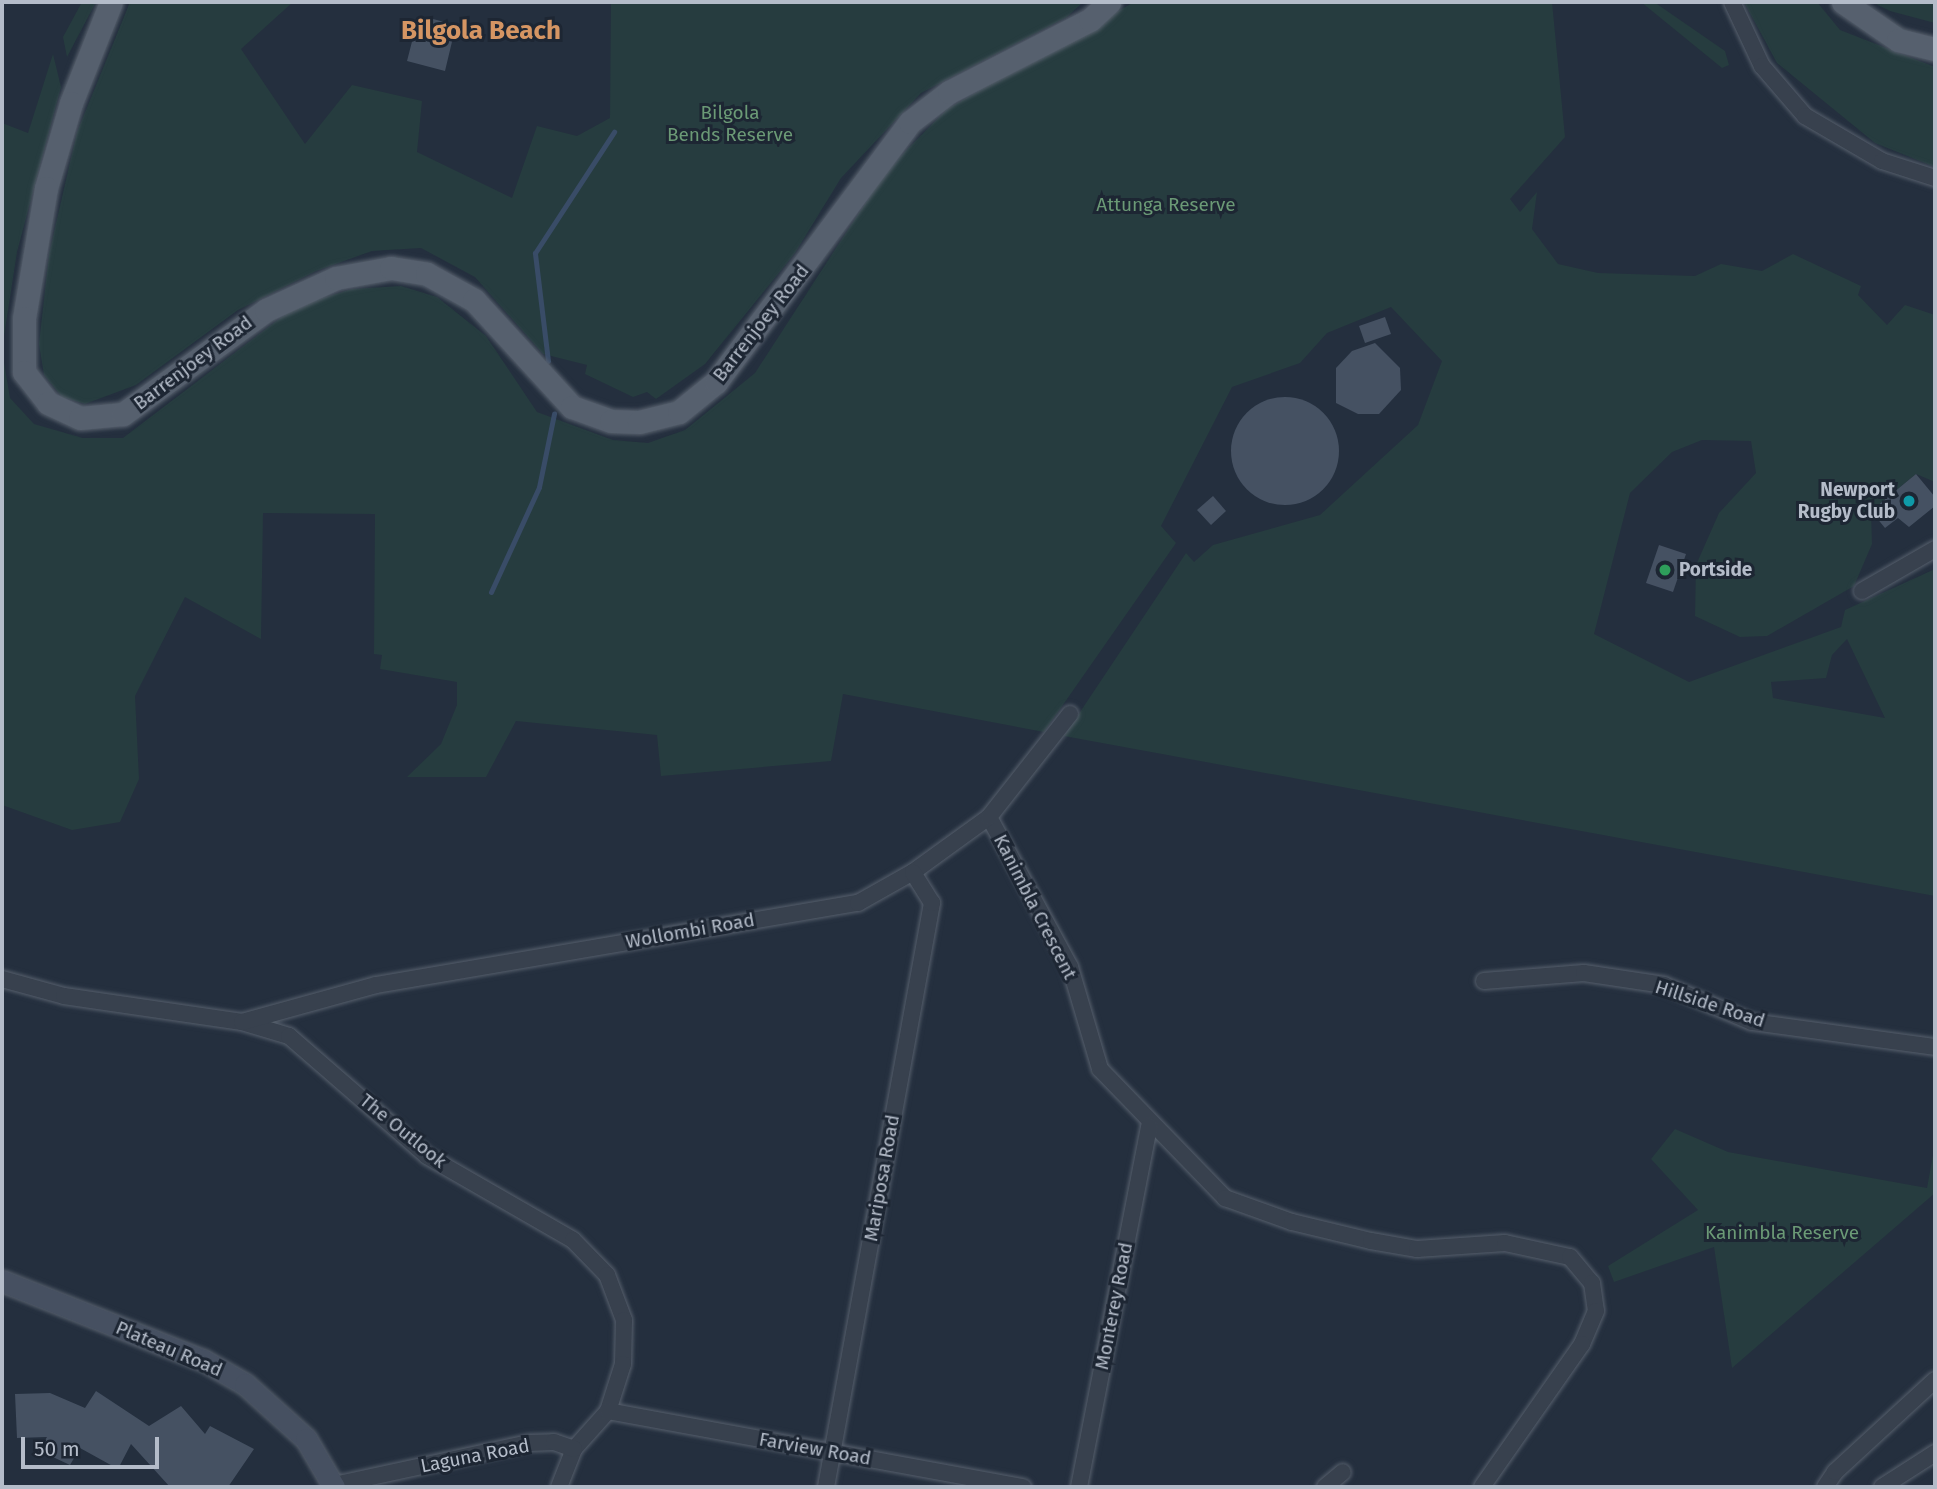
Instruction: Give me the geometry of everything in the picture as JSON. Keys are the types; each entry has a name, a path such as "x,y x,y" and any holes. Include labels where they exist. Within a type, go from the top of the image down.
{"main road":[{"name":"Barrenjoey Road","path":"111,2 71,103 47,188 24,318 24,372 48,402 80,418 123,414 267,310 336,278 391,268 427,274 474,300 572,407 611,421 639,422 680,412 716,382 910,122 948,92 1090,20 1109,2"},
{"path":"1843,2 1898,40 1935,49"}],"street":[{"path":"1732,2 1762,66 1805,116 1882,161 1935,178"},
{"path":"1862,591 1935,549"},
{"name":"Wollombi Road","path":"242,1022 376,985 858,902 913,873 989,817 1070,714"},
{"name":"Kanimbla Crescent","path":"989,817 1070,967 1100,1069 1149,1126 1226,1198 1292,1222 1417,1249 1505,1243 1570,1257 1592,1283 1596,1311 1567,1371 1482,1487"},
{"name":"Mariposa Road","path":"826,1487 932,903 913,873"},
{"name":"Hillside Road","path":"1484,981 1597,975 1664,985 1752,1022 1935,1047"},
{"name":"The Outlook","path":"2,979 64,996 242,1022 289,1036 427,1156 573,1240 607,1275 624,1320 623,1364 608,1410 574,1449 559,1487"},
{"name":"Monterey Road","path":"1079,1487 1149,1126"},
{"name":"Plateau Road","path":"2,1282 203,1360 245,1384 306,1439 334,1486"},
{"path":"1825,1487 1835,1472 1935,1380"},
{"name":"Farview Road","path":"608,1410 1023,1487"},
{"name":"Laguna Road","path":"334,1486 528,1443 554,1442 574,1449"},
{"path":"1882,1487 1935,1453"},
{"path":"1325,1487 1343,1472"}],"green space":[{"path":"82,2 96,2 67,57 63,37"},
{"name":"Bilgola Bends Reserve","path":"130,2 293,2 241,49 305,144 352,85 422,101 417,152 512,198 537,126 577,136 610,118 611,2 1083,2 1067,17 921,93 841,178 795,253 705,364 656,399 647,392 633,397 585,374 587,365 543,354 475,277 421,248 372,251 316,271 238,310 136,385 85,404 62,397 44,375 39,344 49,254 77,132"},
{"name":"Attunga Reserve","path":"1134,2 1552,2 1565,137 1510,199 1520,212 1537,192 1532,229 1558,264 1598,273 1695,276 1721,264 1762,271 1793,254 1861,286 1858,295 1887,325 1905,305 1935,315 1935,482 1916,474 1871,511 1872,544 1854,586 1767,636 1740,637 1695,616 1696,565 1719,513 1756,473 1751,441 1702,440 1672,452 1630,493 1594,634 1689,682 1841,627 1845,610 1935,569 1935,896 1064,736 1186,553 1194,562 1213,545 1320,515 1418,425 1442,361 1391,307 1327,333 1300,363 1232,387 1161,526 1176,543 1044,732 843,694 831,761 661,776 657,735 516,721 486,777 407,777 441,744 457,705 457,682 380,669 382,655 374,654 375,514 263,513 261,639 185,597 135,696 139,779 120,822 72,830 2,805 2,350 10,398 34,424 83,438 123,438 296,306 352,289 401,286 437,297 486,336 537,412 613,440 648,443 685,430 755,373 886,171 947,109","holes":["1847,639 1885,718 1773,698 1771,682 1826,678 1832,655"]},
{"path":"1641,2 1654,2 1725,51 1729,65 1722,68"},
{"path":"1744,2 1817,2 1840,30 1935,67 1935,167 1875,143 1777,63"},
{"path":"1872,2 1935,2 1935,23 1890,11"},
{"path":"53,54 61,87 17,252 2,349 2,123 28,133"},
{"name":"Kanimbla Reserve","path":"1675,1129 1728,1152 1927,1188 1935,1144 1935,1193 1732,1368 1714,1247 1614,1282 1608,1266 1698,1210 1651,1159"}],"building":[{"path":"433,19 456,25 445,71 407,61 416,26 430,30"},
{"path":"1385,317 1391,334 1365,343 1359,326"},
{"path":"1375,343 1400,368 1401,390 1379,414 1358,414 1336,403 1336,368 1352,351"},
{"path":"1285,397 1306,401 1323,413 1335,430 1339,451 1335,472 1323,489 1306,501 1285,505 1264,501 1247,489 1235,472 1231,451 1235,430 1247,413 1264,401"},
{"name":"Newport Rugby Club","path":"1916,474 1935,497 1935,506 1909,527 1898,518 1885,528 1871,511"},
{"path":"1213,496 1226,511 1211,525 1197,510"},
{"path":"1659,545 1686,554 1673,592 1646,583"},
{"path":"96,1391 149,1426 181,1406 205,1434 210,1426 254,1449 228,1487 170,1487 131,1444 118,1469 80,1448 70,1465 40,1449 47,1437 17,1438 15,1394 50,1393 85,1408"}],"waterway":[{"path":"548,361 535,253 614,132"},
{"path":"491,592 539,487 554,414"}],"place":[{"name":"Newport Rugby Club","path":"1909,501"},
{"name":"Portside","path":"1665,570"}],"district":[{"name":"Bilgola Beach","path":"481,31"}]}
